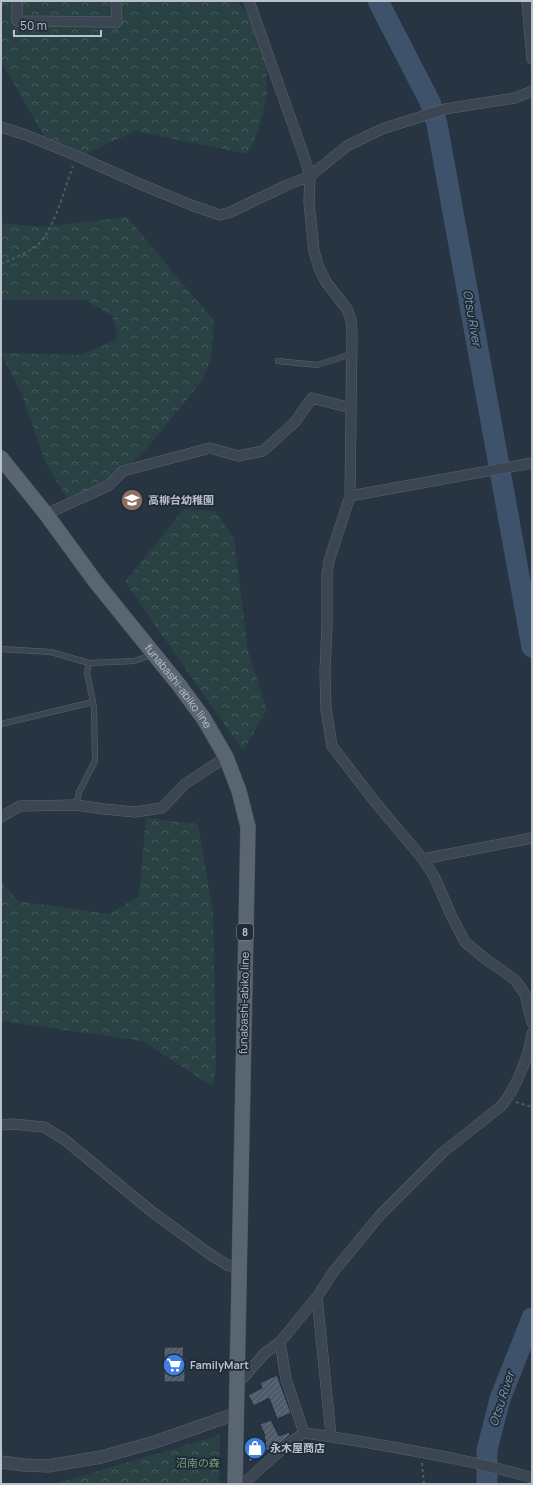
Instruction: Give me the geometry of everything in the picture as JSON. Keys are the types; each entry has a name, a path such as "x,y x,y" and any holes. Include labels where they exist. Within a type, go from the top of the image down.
{"main road":[{"name":"funabashi-abiko line","path":"1,458 46,514 95,581 179,685 204,719 226,757 239,790 248,827 238,1266 235,1484"}],"street":[{"path":"17,1 17,21 116,22 116,1"},
{"path":"249,1 310,176 309,203 314,251 321,273 326,282 347,309 351,320 350,496 329,561 327,575 328,626 325,672 326,709 332,746 375,802 423,859 435,878 451,915 465,942 516,982 525,994 532,1023"},
{"path":"527,1 532,59"},
{"path":"1,127 26,135 176,199 220,215 231,212 287,185 310,176 347,146 382,129 445,109 515,98 532,91"},
{"path":"46,514 108,486 124,471 210,448 238,456 263,451 295,422 312,398 350,408"},
{"path":"350,496 532,463"},
{"path":"1,817 20,806 76,805 135,812 162,808 185,784 226,757"},
{"path":"423,859 532,838"},
{"path":"236,1386 265,1353 280,1342 317,1297 334,1271 381,1214 442,1153 507,1100 526,1058 532,1034"},
{"path":"1,1125 20,1124 44,1127 65,1140 150,1211 211,1255 229,1266 238,1266"},
{"path":"317,1297 331,1436"},
{"path":"280,1342 286,1379 304,1433"},
{"path":"1,1462 48,1466 101,1457 155,1442 236,1414"},
{"path":"243,1484 288,1444 304,1433 331,1436 421,1452 532,1478"}],"lane":[{"path":"278,361 317,365 352,354"},
{"path":"1,649 51,652 89,663 134,661 154,654"},
{"path":"76,805 79,792 96,761 93,702 87,673 89,663"},
{"path":"1,724 93,702"}],"path":[{"path":"1,264 35,247 45,238 76,156"},
{"path":"507,1100 532,1107"},
{"path":"421,1452 424,1484"}],"green space":[{"path":"1,1 237,1 254,22 266,56 267,95 258,132 247,154 135,131 86,154 44,136 1,61"},
{"path":"127,217 214,321 211,359 202,381 142,454 106,484 67,498 46,464 22,395 1,353 81,355 118,339 113,317 86,300 1,300 1,223 41,227"},
{"path":"184,509 215,511 234,538 248,651 267,710 243,751 125,582"},
{"path":"146,818 198,824 213,912 216,1067 212,1086 142,1041 1,1021 1,882 18,901 109,914 139,896"},
{"name":"沼南の森","path":"220,1435 219,1484 54,1484"}],"building":[{"path":"164,1347 184,1347 183,1357 185,1357 185,1382 164,1382"},
{"path":"277,1375 291,1413 277,1419 269,1398 254,1406 248,1395 262,1388 260,1383"},
{"path":"271,1420 279,1436 289,1432 290,1435 275,1447 266,1451 266,1454 249,1462 247,1449 266,1442 260,1424"}],"waterway":[{"name":"Otsu River","path":"378,1 430,102 437,124 532,647"},
{"name":"Otsu River","path":"487,1484 487,1450 500,1399 532,1318"}],"place":[{"name":"高柳台幼稚園","path":"132,500"},
{"name":"FamilyMart","path":"174,1365"},
{"name":"永木屋商店","path":"255,1448"}]}
